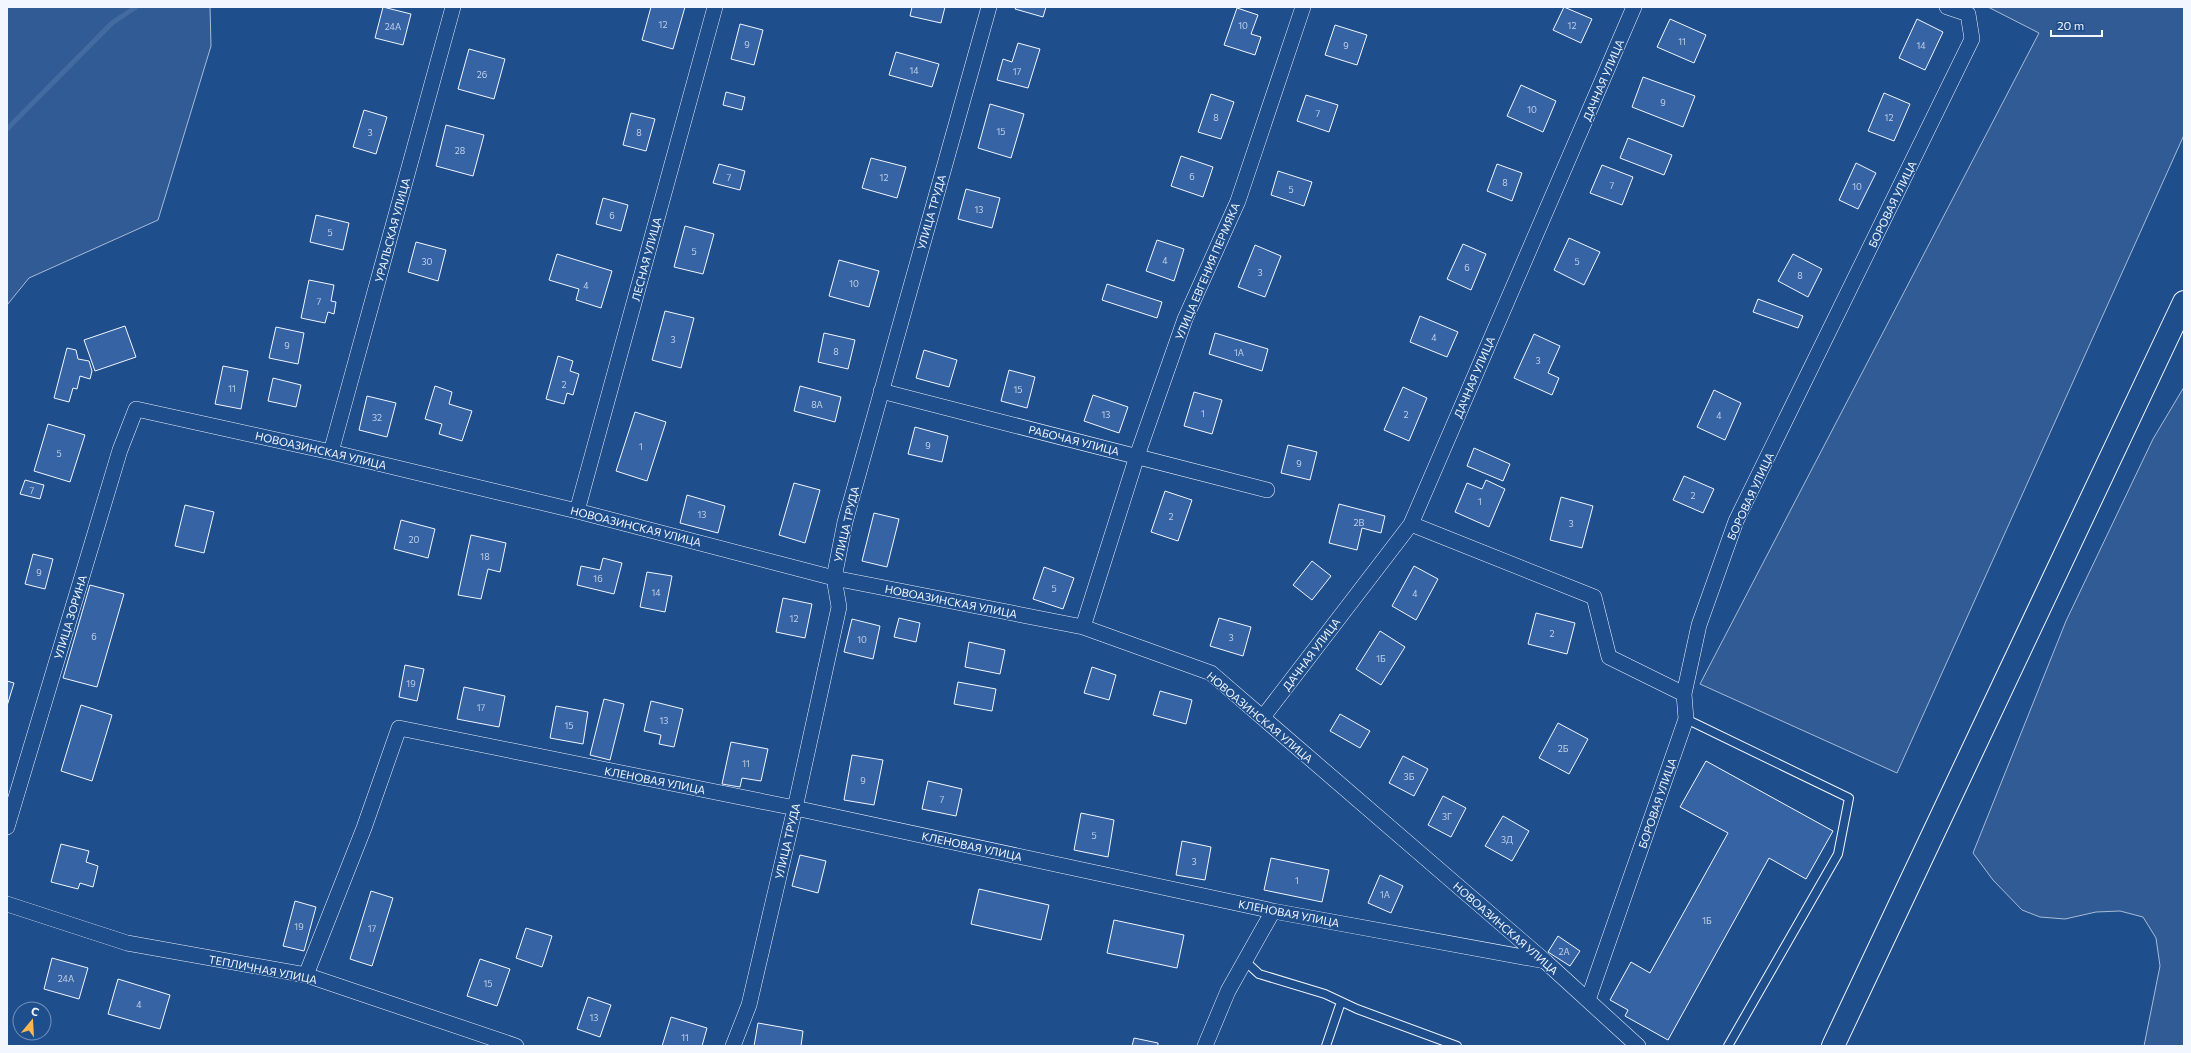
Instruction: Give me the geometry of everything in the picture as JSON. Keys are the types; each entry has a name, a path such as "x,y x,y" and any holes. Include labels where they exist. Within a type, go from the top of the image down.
{"street":[{"name":"УРАЛЬСКАЯ УЛИЦА","path":"331,452 453,7"},
{"name":"ЛЕСНАЯ УЛИЦА","path":"577,511 715,7"},
{"name":"УЛИЦА ТРУДА","path":"733,1046 748,1005 795,808 839,607 834,578 845,522 989,7"},
{"name":"УЛИЦА ЕВГЕНИЯ ПЕРМЯКА","path":"1083,627 1137,456 1184,319 1238,202 1303,7"},
{"name":"ДАЧНАЯ УЛИЦА","path":"1263,717 1411,524 1634,7"},
{"name":"БОРОВАЯ УЛИЦА","path":"1588,1000 1686,719 1684,694 1699,625 1736,521 1972,39 1968,14 1947,7"},
{"path":"1833,1046 2184,302"},
{"name":"РАБОЧАЯ УЛИЦА","path":"882,391 1267,490"},
{"name":"НОВОАЗИНСКАЯ УЛИЦА","path":"136,409 331,452 577,511 834,578 1083,627 1211,673 1546,962 1638,1046"},
{"name":"УЛИЦА ЗОРИНА","path":"7,827 120,450 136,409"},
{"path":"1411,524 1594,597 1609,657 1684,694"},
{"name":"КЛЕНОВАЯ УЛИЦА","path":"306,975 364,828 399,728 795,808 1273,911 1546,962"},
{"name":"ТЕПЛИЧНАЯ УЛИЦА","path":"7,904 127,943 306,975 516,1046"},
{"path":"1205,1046 1228,991 1273,911"}],"lane":[{"path":"1686,719 1849,798 1838,854 1728,1046"},
{"path":"1245,961 1259,974 1302,986 1457,1046"},
{"path":"1326,1046 1341,1002"}],"shaded area":[{"path":"7,7 210,7 211,46 158,220 29,278 7,305"},
{"path":"1988,7 2184,7 2184,135 1897,773 1700,684 2039,33"},
{"path":"2184,387 2184,1046 2144,1046 2160,966 2156,938 2143,917 2120,911 2096,912 2065,919 2040,917 2022,910 1993,880 1973,853 2066,621 2153,439"}],"building":[{"path":"383,7 411,14 403,45 375,38"},
{"path":"651,7 685,7 673,49 642,40"},
{"path":"912,7 945,7 941,23 910,16"},
{"path":"1016,7 1046,7 1043,17 1015,9"},
{"path":"1564,7 1592,19 1581,43 1553,30"},
{"path":"1237,8 1258,15 1251,34 1261,37 1255,55 1224,45"},
{"path":"1670,19 1706,35 1694,63 1657,47"},
{"path":"1917,19 1943,32 1925,70 1899,58"},
{"path":"740,24 763,30 754,65 731,59"},
{"path":"1335,25 1367,35 1357,65 1325,55"},
{"path":"1018,43 1040,49 1028,88 997,80 1003,59 1012,62"},
{"path":"469,49 505,59 494,99 458,89"},
{"path":"896,52 939,64 932,87 889,75"},
{"path":"1643,77 1695,96 1683,127 1632,107"},
{"path":"1521,85 1556,101 1543,132 1507,116"},
{"path":"726,92 745,97 742,110 723,105"},
{"path":"1884,93 1910,104 1894,141 1868,131"},
{"path":"1211,94 1234,102 1221,139 1198,132"},
{"path":"1306,95 1338,105 1329,132 1297,121"},
{"path":"990,104 1024,114 1011,158 978,148"},
{"path":"364,110 387,117 376,154 353,147"},
{"path":"631,113 655,119 646,151 623,145"},
{"path":"446,125 484,135 473,176 436,166"},
{"path":"1628,138 1672,155 1664,175 1620,158"},
{"path":"1181,156 1213,167 1203,197 1171,186"},
{"path":"871,158 906,167 897,198 862,188"},
{"path":"1856,163 1876,173 1858,209 1839,200"},
{"path":"719,164 745,171 740,190 713,183"},
{"path":"1497,164 1522,173 1512,201 1487,191"},
{"path":"1602,165 1633,177 1622,205 1590,193"},
{"path":"1278,171 1312,182 1304,206 1271,195"},
{"path":"966,189 1000,198 992,228 958,219"},
{"path":"603,198 628,205 621,231 596,224"},
{"path":"316,215 349,223 343,250 310,242"},
{"path":"685,226 714,234 703,274 674,267"},
{"path":"1569,238 1600,252 1584,285 1554,270"},
{"path":"1157,240 1184,249 1174,281 1146,271"},
{"path":"416,242 446,250 438,281 408,272"},
{"path":"1463,244 1486,254 1471,290 1447,279"},
{"path":"1255,245 1281,256 1265,297 1238,287"},
{"path":"557,254 612,271 601,308 576,300 579,289 549,280"},
{"path":"1793,254 1822,269 1808,297 1778,281"},
{"path":"839,260 879,271 869,307 829,296"},
{"path":"309,280 334,285 331,301 336,302 334,314 328,312 325,323 301,318"},
{"path":"1107,284 1162,302 1157,318 1102,300"},
{"path":"1758,299 1803,316 1798,328 1753,312"},
{"path":"665,311 694,318 681,368 652,360"},
{"path":"1420,316 1458,332 1447,357 1410,342"},
{"path":"125,326 136,357 95,371 84,340"},
{"path":"276,327 304,333 298,364 269,358"},
{"path":"824,333 855,340 848,369 818,362"},
{"path":"1215,333 1268,349 1262,371 1209,354"},
{"path":"1534,334 1560,346 1548,373 1559,378 1552,395 1514,378"},
{"path":"67,348 76,350 78,359 89,361 92,371 90,379 80,376 77,389 73,388 69,402 54,398"},
{"path":"924,350 957,360 949,387 916,378"},
{"path":"558,356 573,361 570,371 579,374 573,395 567,393 564,404 546,399"},
{"path":"223,366 248,371 241,409 215,404"},
{"path":"1009,370 1035,377 1027,408 1001,401"},
{"path":"273,378 301,385 296,407 268,401"},
{"path":"435,386 452,392 449,404 472,411 462,441 439,434 442,424 425,419"},
{"path":"800,386 841,397 835,422 794,411"},
{"path":"1403,387 1427,398 1409,441 1384,430"},
{"path":"1714,390 1741,403 1725,440 1697,427"},
{"path":"1194,392 1222,400 1212,434 1184,426"},
{"path":"1093,395 1128,407 1119,433 1084,421"},
{"path":"367,396 396,403 387,437 359,430"},
{"path":"635,412 666,422 647,481 616,471"},
{"path":"48,424 85,435 70,482 34,471"},
{"path":"915,427 948,436 942,462 908,454"},
{"path":"1288,445 1317,452 1310,480 1281,473"},
{"path":"1474,448 1510,464 1503,481 1467,466"},
{"path":"1684,476 1714,489 1703,513 1673,500"},
{"path":"25,480 44,485 40,499 20,494"},
{"path":"1486,480 1505,489 1489,527 1455,512 1467,483 1482,489"},
{"path":"794,483 820,490 805,543 779,535"},
{"path":"1165,491 1192,500 1178,541 1151,532"},
{"path":"687,495 725,506 718,533 680,523"},
{"path":"1561,497 1593,506 1582,548 1550,540"},
{"path":"1339,504 1385,516 1381,533 1362,528 1357,550 1329,543"},
{"path":"185,505 214,512 204,553 175,546"},
{"path":"874,513 899,519 887,567 862,561"},
{"path":"401,520 435,529 428,558 394,549"},
{"path":"471,535 506,543 500,572 488,569 481,599 458,595"},
{"path":"33,554 53,559 45,589 25,584"},
{"path":"603,558 622,563 614,594 577,585 581,566 600,570"},
{"path":"1312,561 1331,576 1312,600 1293,585"},
{"path":"1414,566 1438,579 1416,620 1392,606"},
{"path":"1044,567 1074,578 1063,609 1033,599"},
{"path":"647,572 672,576 665,612 640,607"},
{"path":"90,585 124,594 97,687 63,678"},
{"path":"783,598 812,604 805,638 776,632"},
{"path":"1536,613 1575,623 1567,654 1528,644"},
{"path":"899,618 920,623 916,642 894,637"},
{"path":"1219,618 1251,627 1243,656 1210,646"},
{"path":"852,619 880,626 873,659 844,652"},
{"path":"1380,631 1405,647 1381,685 1356,669"},
{"path":"969,642 1005,650 1000,674 965,667"},
{"path":"405,665 424,669 417,701 399,697"},
{"path":"1092,667 1116,675 1109,700 1084,693"},
{"path":"7,681 14,683 7,706"},
{"path":"958,682 996,689 992,711 954,704"},
{"path":"464,687 505,696 499,727 457,719"},
{"path":"1160,691 1192,700 1186,724 1153,715"},
{"path":"604,699 624,704 610,760 590,755"},
{"path":"651,701 683,709 674,747 659,744 661,735 644,731"},
{"path":"81,705 112,715 92,781 61,771"},
{"path":"556,706 588,712 583,744 550,738"},
{"path":"1340,714 1370,731 1360,748 1330,731"},
{"path":"1558,723 1588,739 1569,774 1539,758"},
{"path":"731,742 768,749 761,781 742,778 740,787 722,784"},
{"path":"852,755 883,760 874,805 844,800"},
{"path":"1403,756 1428,769 1414,796 1389,783"},
{"path":"1706,761 1833,831 1806,879 1769,858 1668,1040 1625,1016 1628,1010 1610,1000 1631,962 1650,973 1728,833 1680,807"},
{"path":"928,781 962,789 956,816 922,809"},
{"path":"1443,796 1466,808 1451,837 1428,825"},
{"path":"1081,813 1114,820 1108,857 1074,850"},
{"path":"1503,816 1529,831 1512,861 1485,846"},
{"path":"1182,841 1211,847 1205,880 1176,875"},
{"path":"61,844 89,851 86,862 98,866 93,887 80,883 78,889 51,882"},
{"path":"800,855 826,861 818,893 792,886"},
{"path":"1271,858 1329,870 1322,902 1264,890"},
{"path":"1380,875 1403,886 1391,913 1368,903"},
{"path":"979,889 1049,905 1041,940 971,924"},
{"path":"371,891 393,898 372,966 350,959"},
{"path":"295,901 316,907 304,951 283,946"},
{"path":"1114,920 1184,935 1177,968 1107,953"},
{"path":"526,928 552,936 542,967 516,958"},
{"path":"1558,936 1580,951 1570,966 1548,952"},
{"path":"52,958 88,968 79,999 44,989"},
{"path":"480,959 510,969 497,1006 467,996"},
{"path":"118,979 170,995 160,1029 108,1014"},
{"path":"588,997 611,1005 600,1037 577,1029"},
{"path":"671,1017 707,1028 702,1046 662,1046"},
{"path":"758,1023 803,1031 801,1046 754,1046"},
{"path":"1134,1038 1158,1043 1158,1046 1132,1046"}],"waterway":[{"path":"7,129 112,23 136,7"}]}
